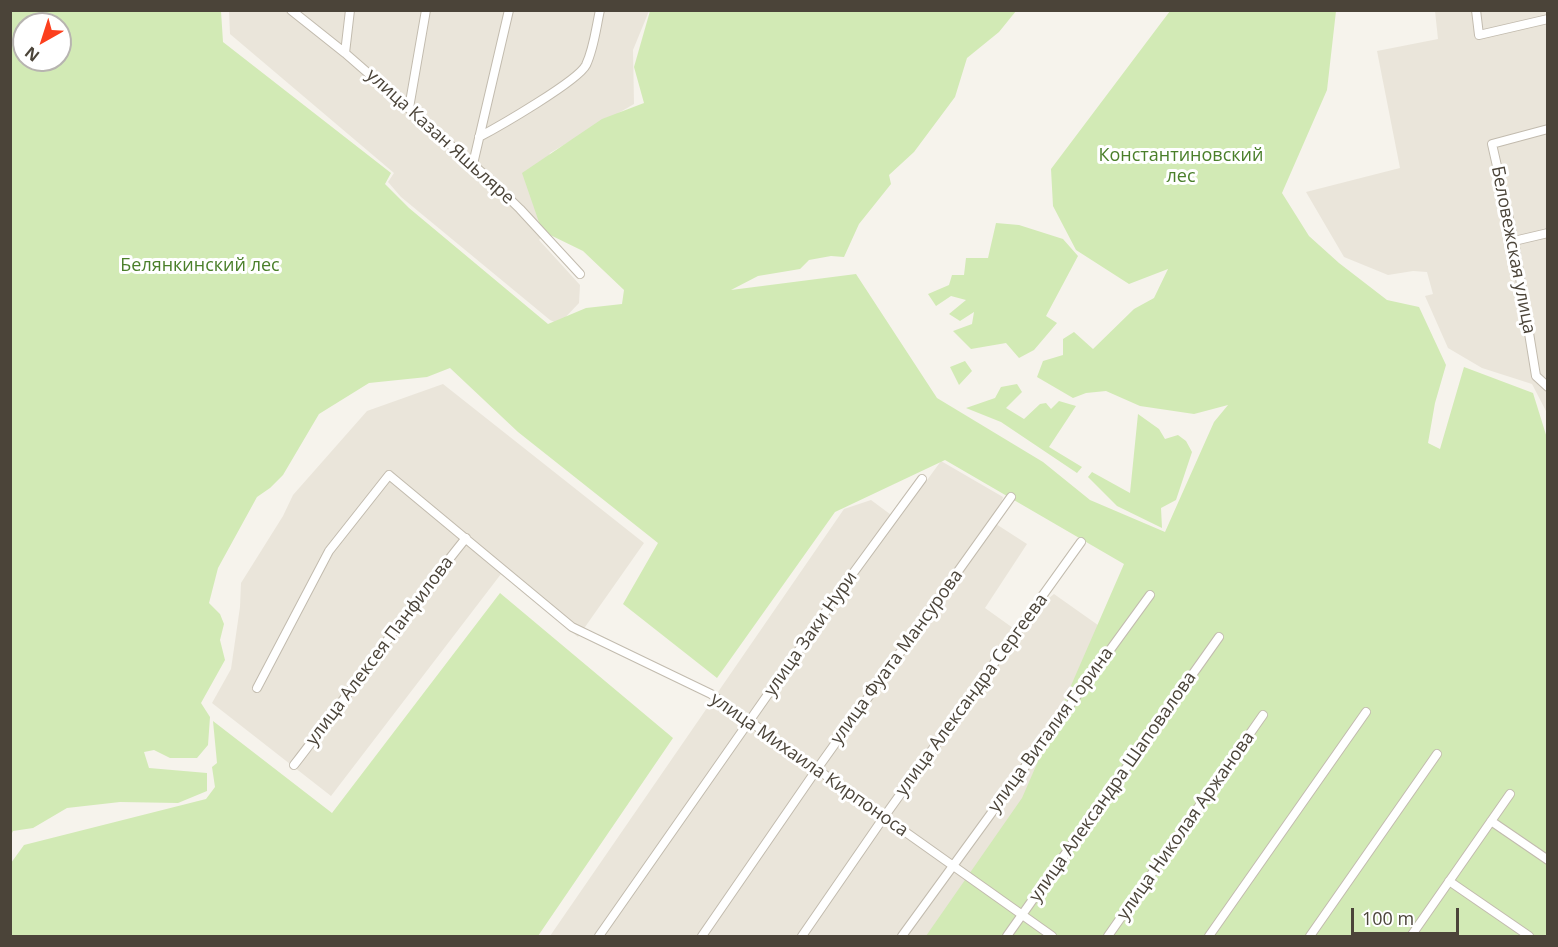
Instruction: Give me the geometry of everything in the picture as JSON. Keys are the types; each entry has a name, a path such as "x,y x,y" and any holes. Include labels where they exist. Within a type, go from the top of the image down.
{"street":[{"name":"улица Казан Яшьляре","path":"291,10 345,53 473,164 520,209 580,274"},
{"path":"345,53 350,10"},
{"path":"409,108 426,10"},
{"path":"473,164 509,10"},
{"name":"улица Казан Яшьляре","path":"479,137 549,95 585,67 592,49 600,10"},
{"path":"1476,10 1479,35 1548,19"},
{"name":"Беловежская улица","path":"1548,129 1492,144 1514,241 1536,376 1548,387"},
{"path":"1514,241 1548,233"},
{"name":"улица Михаила Кирпоноса","path":"257,688 329,551 389,475 572,627 711,694 1052,936"},
{"name":"улица Заки Нури","path":"599,936 843,587 922,479"},
{"name":"улица Фуата Мансурова","path":"702,936 817,769 1011,497"},
{"name":"улица Алексея Панфилова","path":"294,765 379,654 422,592 466,538"},
{"name":"улица Александра Сергеева","path":"802,936 1081,542"},
{"name":"улица Виталия Горина","path":"902,936 951,865 1150,595"},
{"name":"улица Александра Шаповалова","path":"1006,936 1219,637"},
{"path":"1209,936 1366,712"},
{"name":"улица Николая Аржанова","path":"1108,936 1263,714"},
{"path":"1310,936 1437,754"},
{"path":"1411,936 1510,794"},
{"path":"1491,821 1548,860"},
{"path":"1449,881 1529,936"}],"shaded area":[{"path":"229,11 649,11 633,50 634,104 550,153 538,184 552,225 539,240 580,285 579,303 559,324 550,320 401,197 388,182 394,173 230,34"},
{"path":"1435,11 1547,11 1547,413 1532,384 1482,368 1448,348 1425,296 1433,294 1427,272 1413,271 1388,275 1344,257 1306,192 1400,168 1377,51 1438,39"},
{"path":"443,384 644,543 578,637 501,574 331,796 212,703 231,669 241,583 283,516 293,495 367,411"},
{"path":"941,461 1003,497 996,524 1027,544 985,608 1013,628 1054,594 1112,635 1341,936 550,936 844,509 871,500 898,520"}],"green space":[{"path":"11,11 221,11 223,42 391,173 385,184 409,208 548,324 586,308 622,304 624,290 583,251 542,231 522,173 602,119 644,103 634,67 650,11 1016,11 999,32 967,58 955,97 914,152 889,175 891,184 859,224 844,257 831,256 809,260 800,269 758,276 731,290 856,274 937,398 1043,462 1090,500 1165,532 1214,422 1228,405 1194,414 1140,406 1106,391 1086,393 1073,398 1037,377 1043,361 1063,355 1063,339 1074,332 1093,349 1134,309 1154,298 1168,269 1129,284 1076,250 1053,206 1051,169 1170,11 1336,11 1327,90 1282,193 1309,236 1339,263 1387,300 1419,307 1446,365 1435,403 1428,443 1440,449 1464,367 1533,393 1547,438 1547,936 926,936 1022,798 1124,564 945,460 835,512 717,678 623,604 658,543 518,432 450,368 427,377 369,383 319,414 283,475 257,497 218,568 209,603 220,614 224,624 220,640 225,660 201,703 210,717 208,745 197,758 170,758 154,750 144,752 149,768 207,773 207,791 178,803 120,802 67,808 33,828 13,831 11,835"},
{"path":"996,223 1019,225 1063,239 1078,256 1046,316 1057,323 1034,350 1019,358 1006,343 971,349 953,331 972,324 974,312 960,321 949,314 966,300 951,296 936,306 928,294 949,285 952,275 964,275 966,258 988,258"},
{"path":"965,361 972,371 959,385 950,367"},
{"path":"1017,384 1022,392 1006,408 1024,419 1040,404 1046,403 1051,409 1059,401 1076,406 1049,447 1082,467 1077,473 1001,422 966,408 995,398 1001,387"},
{"path":"1138,414 1159,429 1165,439 1178,435 1186,441 1192,452 1176,500 1161,508 1162,528 1117,506 1088,477 1092,472 1130,493"},
{"path":"500,593 673,738 538,936 11,936 11,863 24,845 206,799 215,787 212,767 217,763 213,721 332,813"}],"park label":[{"name":"Константиновский лес","path":"1181,166"},
{"name":"Белянкинский лес","path":"200,266"}]}
